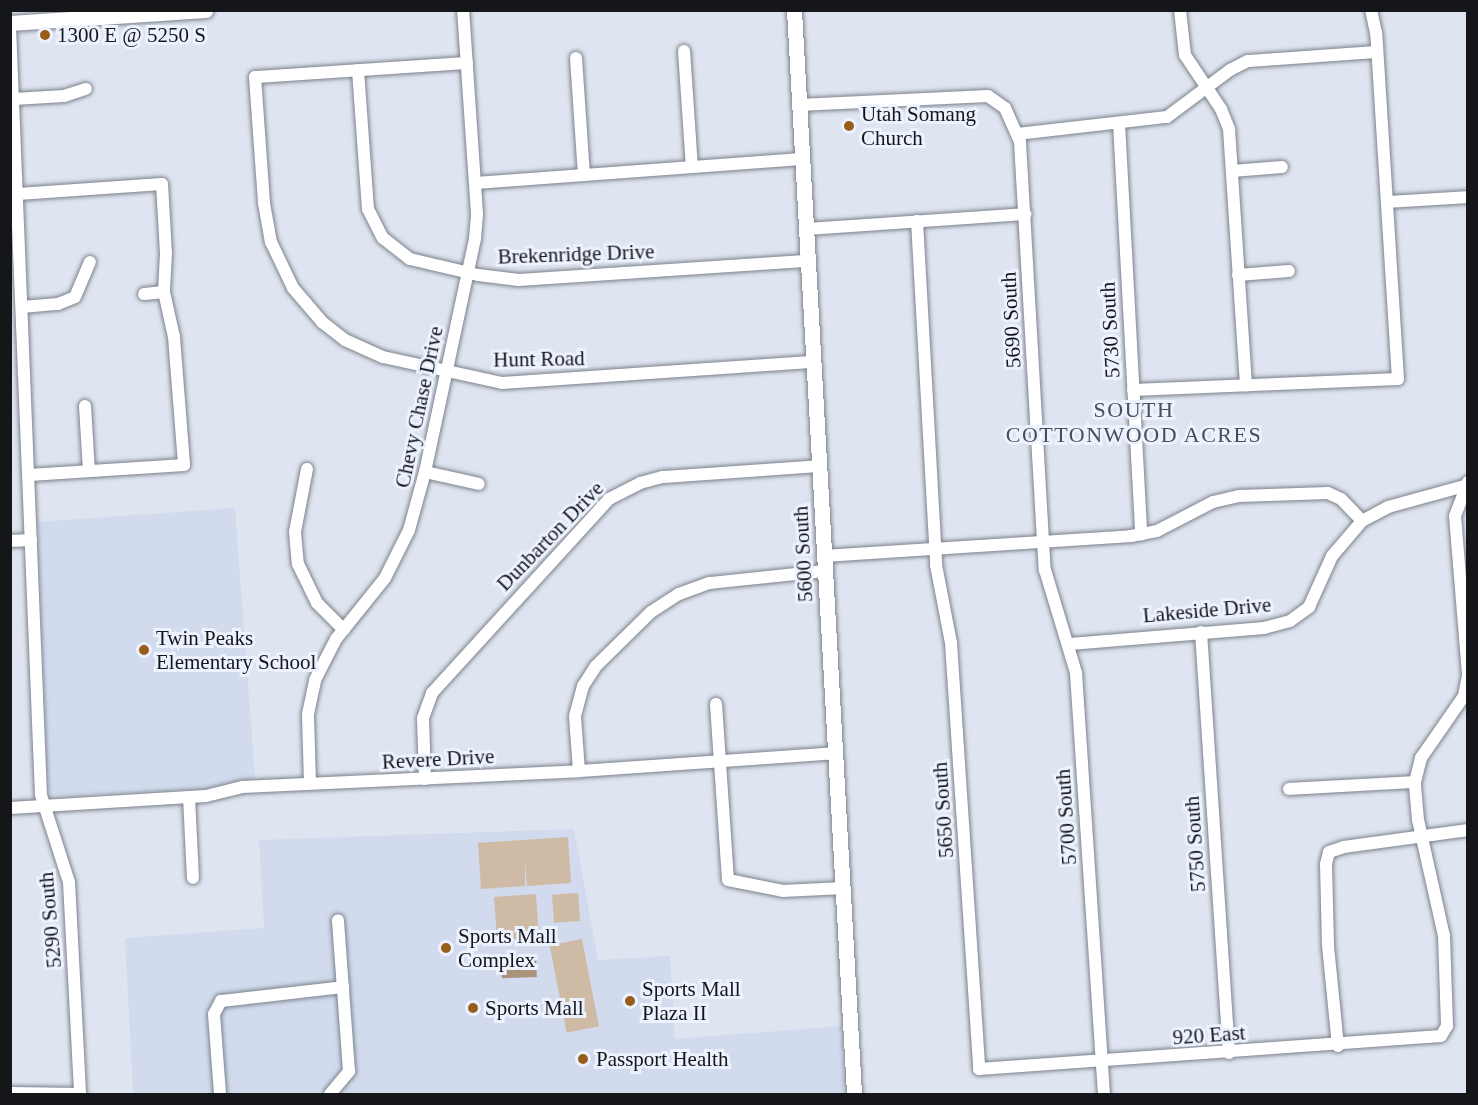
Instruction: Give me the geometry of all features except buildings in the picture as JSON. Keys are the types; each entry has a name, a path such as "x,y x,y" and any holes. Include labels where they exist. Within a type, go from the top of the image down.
{"main road":[{"path":"10,25 206,10"},
{"name":"5600 South","path":"794,10 855,1095"}],"street":[{"name":"Chevy Chase Drive","path":"310,783 307,725 312,691 324,659 394,563 415,513 468,273 477,224 463,10"},
{"path":"1179,10 1185,55 1226,120 1232,171 1246,385"},
{"path":"1133,390 1398,379 1377,52 1371,10"},
{"name":"5290 South","path":"10,25 18,194 15,230 29,475 43,806 69,882 80,1094"},
{"path":"684,51 692,167"},
{"path":"1017,134 1167,117 1248,61 1377,52"},
{"path":"576,58 584,175"},
{"path":"358,70 467,63"},
{"name":"Hunt Road","path":"358,70 255,77 265,216 275,254 293,288 322,322 357,346 389,359 447,372 516,383 814,362"},
{"name":"Brekenridge Drive","path":"358,70 367,201 374,224 402,255 468,273 532,280 808,261"},
{"path":"14,99 64,96 86,89"},
{"name":"5690 South","path":"800,105 978,94 988,96 1005,108 1022,150 1043,541"},
{"name":"5730 South","path":"1119,123 1142,534"},
{"path":"475,183 802,159"},
{"path":"1232,171 1282,167"},
{"path":"18,194 162,184 166,253 164,292 174,337 184,465 29,475"},
{"path":"1387,202 1467,197"},
{"path":"806,228 1025,214"},
{"name":"5650 South","path":"917,221 935,549 952,653 980,1069"},
{"path":"18,299 58,304 75,297 90,262"},
{"path":"1238,275 1289,271"},
{"path":"144,294 164,292"},
{"path":"85,406 89,471"},
{"name":"Dunbarton Drive","path":"425,779 423,718 432,693 609,499 629,487 663,477 819,466"},
{"path":"307,470 295,532 298,564 317,603 344,630"},
{"path":"425,472 479,484"},
{"path":"1421,836 1414,782 1421,758 1464,696 1467,675 1455,516 1467,484"},
{"name":"Lakeside Drive","path":"1070,644 1275,626 1300,615 1317,594 1332,556 1362,521 1388,507 1467,484"},
{"path":"579,771 576,716 583,686 596,666 651,612 679,594 720,580 825,563 935,549 1142,534 1174,524 1213,502 1239,496 1328,493 1341,499 1362,521"},
{"path":"10,541 31,540"},
{"name":"5700 South","path":"1043,541 1048,588 1070,644 1076,673 1104,1095"},
{"name":"5750 South","path":"1201,632 1229,1053"},
{"path":"716,704 728,880 783,891 843,888"},
{"name":"Revere Drive","path":"10,808 189,797 243,787 579,771 835,753"},
{"path":"1289,789 1414,782"},
{"path":"189,797 193,878"},
{"path":"1338,1046 1328,945 1327,856 1335,849 1467,830"},
{"name":"920 East","path":"980,1069 1338,1046 1441,1036 1447,1014 1444,936 1421,836"},
{"path":"330,1095 349,1071 339,920"},
{"path":"220,1095 214,1014 219,1003 229,998 343,987"},
{"path":"10,1093 80,1094"}],"shaded area":[{"name":"Twin Peaks Elementary School","path":"235,508 255,778 205,789 52,796 48,786 38,522"},
{"path":"574,829 598,960 670,956 675,1039 841,1026 844,1094 133,1094 125,938 264,928 259,840"},
{"path":"568,837 571,883 527,886 525,862 525,886 481,889 478,843"},
{"path":"578,893 580,921 554,923 552,895"},
{"path":"536,894 539,938 497,941 494,897"},
{"path":"582,939 599,1026 567,1033 550,945"},
{"path":"536,954 537,977 502,978 501,955"}],"place":[{"name":"1300 E @ 5250 S","path":"45,35"},
{"name":"Utah Somang Church","path":"849,126"},
{"name":"Twin Peaks Elementary School","path":"144,650"},
{"name":"Sports Mall Complex","path":"446,948"},
{"name":"Sports Mall Plaza II","path":"630,1001"},
{"name":"Sports Mall","path":"473,1008"},
{"name":"Passport Health","path":"583,1059"}],"district":[{"name":"SOUTH COTTONWOOD ACRES","path":"1134,422"}]}
